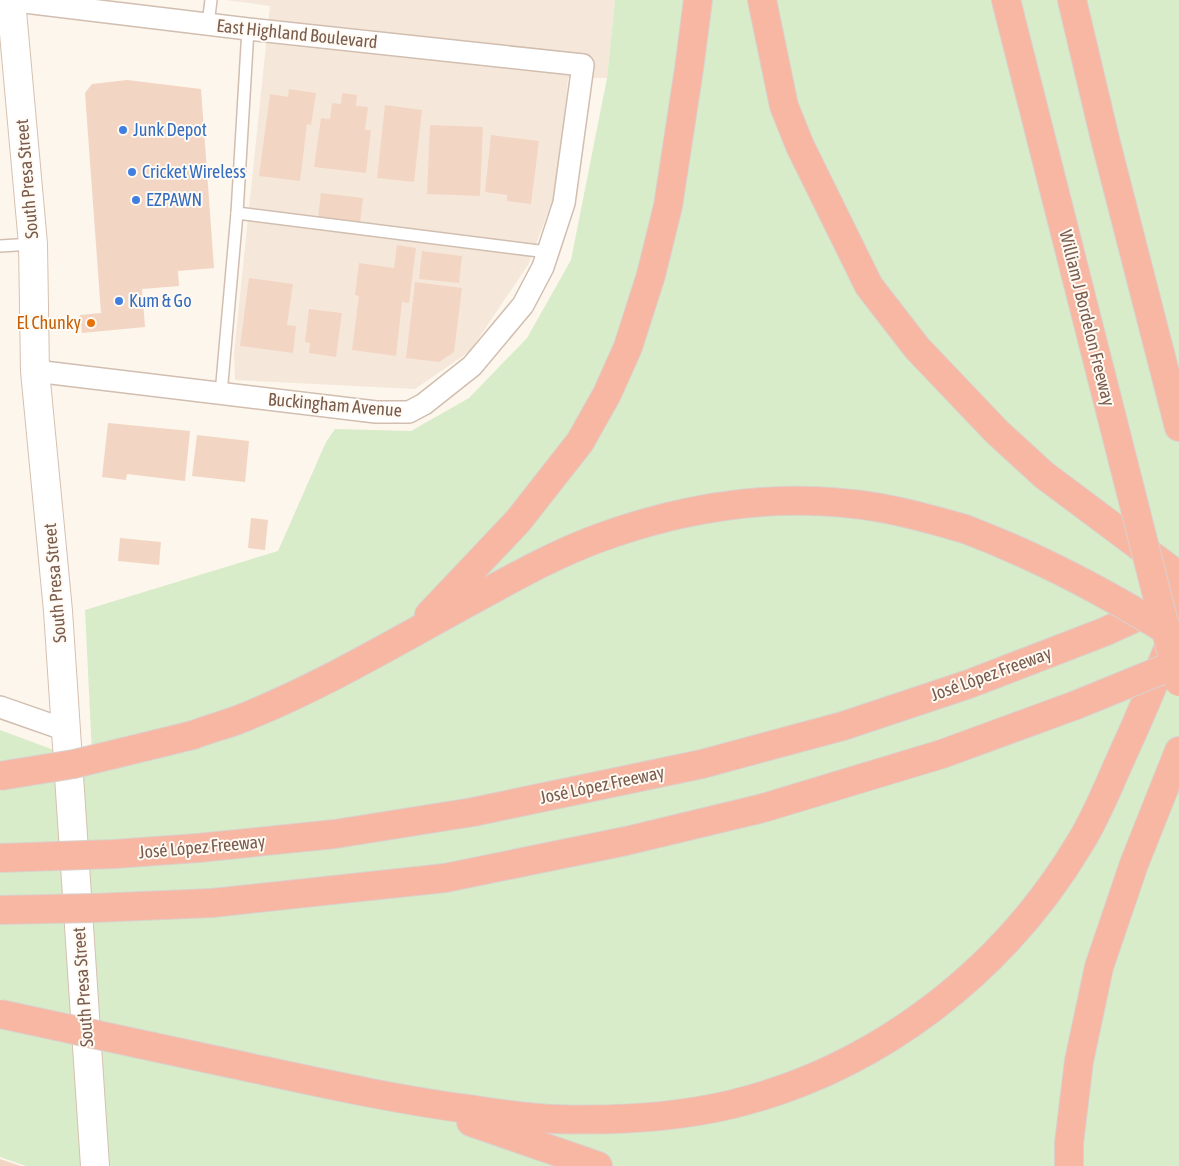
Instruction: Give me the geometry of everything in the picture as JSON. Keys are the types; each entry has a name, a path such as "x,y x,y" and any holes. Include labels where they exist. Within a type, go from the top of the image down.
{"highway":[{"path":"412,634 518,521 580,442 611,386 631,338 651,275 668,206 698,0"},
{"path":"762,0 784,106 800,146 869,286 917,348 997,432 1044,475 1179,576"},
{"name":"William J Bordelon Freeway","path":"1006,0 1045,154 1175,632 1179,682"},
{"path":"1072,0 1106,143 1179,427"},
{"path":"0,776 74,764 193,735 238,720 292,696 412,634 529,570 598,538 654,520 697,510 749,502 842,502 921,516 965,529 1008,546 1086,583 1175,632 1158,674 1082,841 1025,921 982,966 928,1012 892,1037 813,1078 771,1093 728,1105 638,1118 551,1119 502,1114 411,1102 0,1014"},
{"name":"José López Freeway","path":"0,858 114,854 198,848 335,834 473,812 702,764 843,726 968,684 1104,632 1179,598"},
{"path":"0,910 212,903 445,878 626,841 763,808 942,754 1076,705 1179,663"},
{"path":"1069,1166 1069,1143 1079,1061 1099,967 1134,864 1179,751"},
{"path":"344,1087 426,1108 478,1124 598,1166"}],"main road":[{"name":"South Presa Street","path":"10,0 33,244 35,371 58,611 95,1166"}],"street":[{"name":"East Highland Boulevard","path":"10,0 248,29 583,65"},
{"name":"Buckingham Avenue","path":"35,371 376,412 409,412 424,404 472,366 523,305 543,267 564,203 583,65"},
{"path":"0,707 66,730"}],"lane":[{"path":"208,24 211,0"},
{"path":"221,394 237,213 248,29"},
{"path":"237,213 547,252"},
{"path":"0,246 33,244"}],"shaded area":[{"path":"226,0 615,0 607,78 568,78 558,186 528,265 470,351 415,389 235,380 234,353 270,6"}],"green space":[{"path":"615,0 1179,0 1179,1166 26,1166 0,1157 0,730 54,750 92,754 85,610 278,551 326,442 335,429 411,431 469,398 527,338 571,260 607,78"}],"building":[{"path":"127,80 201,89 214,268 178,271 179,286 142,289 145,327 82,333 80,315 101,313 85,93 92,84"},
{"path":"289,89 316,93 311,125 307,124 300,181 259,176 270,94 288,97"},
{"path":"342,93 357,95 356,106 368,107 365,130 371,130 366,173 314,167 321,118 330,119 332,103 341,104"},
{"path":"385,105 422,110 414,182 377,178"},
{"path":"430,125 483,127 480,196 427,194"},
{"path":"491,135 539,141 531,204 507,201 507,195 485,192"},
{"path":"321,193 363,198 360,223 318,218"},
{"path":"397,245 416,248 409,303 402,302 396,356 352,350 359,296 355,295 359,263 394,268"},
{"path":"422,251 462,256 459,283 419,279"},
{"path":"249,278 293,284 287,325 296,326 293,353 240,346"},
{"path":"415,282 462,288 454,352 439,362 406,358"},
{"path":"309,309 342,313 336,357 309,353 310,343 305,342"},
{"path":"108,423 190,431 185,481 127,474 126,480 102,477"},
{"path":"197,435 249,441 245,482 192,476"},
{"path":"251,518 268,520 265,550 248,548"},
{"path":"120,538 161,542 159,565 118,561"},
{"path":"0,1159 21,1166 0,1166"}],"place":[{"name":"Junk Depot","path":"123,130"},
{"name":"Cricket Wireless","path":"132,172"},
{"name":"EZPAWN","path":"136,200"},
{"name":"Kum & Go","path":"119,301"},
{"name":"El Chunky","path":"91,323"}]}
